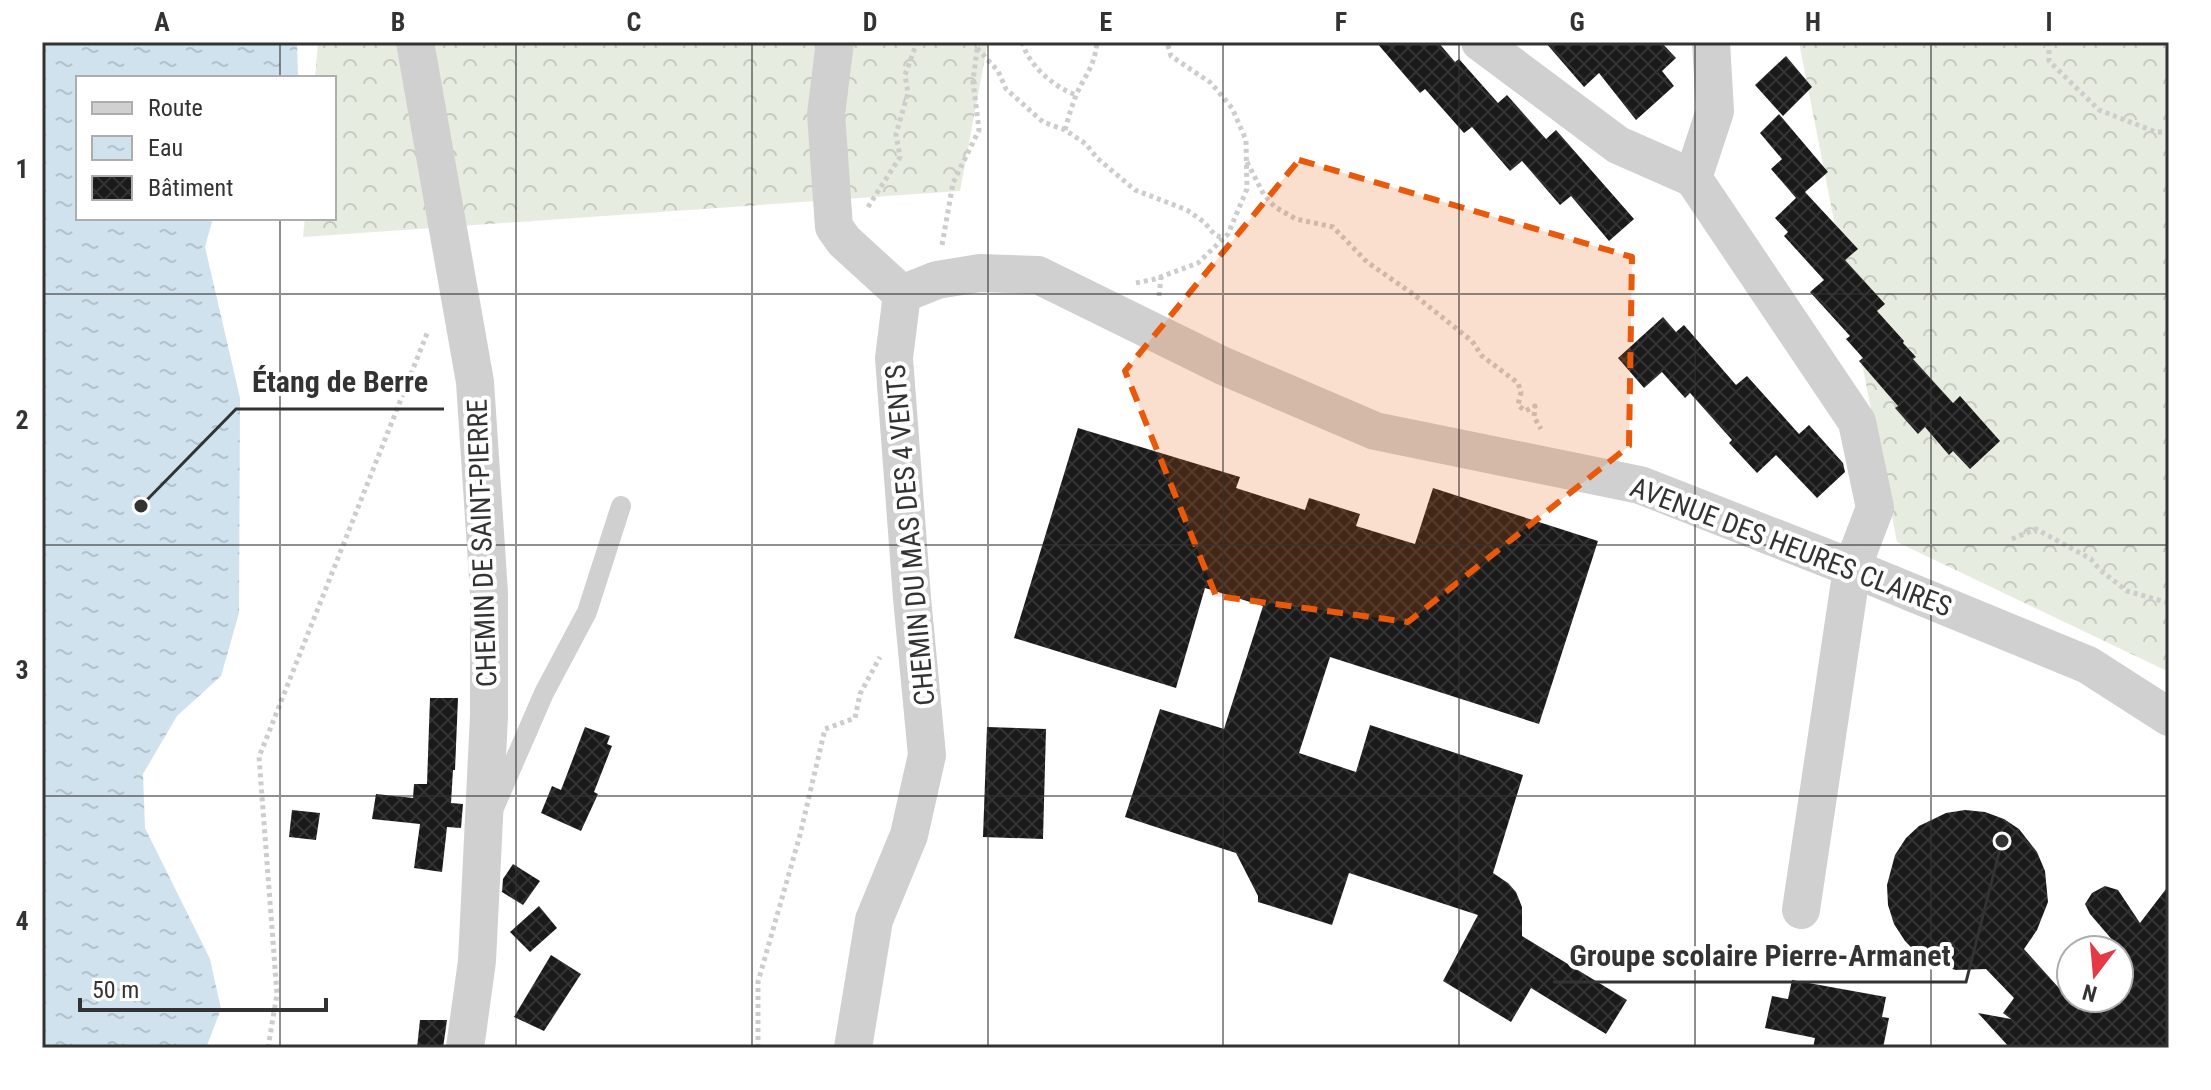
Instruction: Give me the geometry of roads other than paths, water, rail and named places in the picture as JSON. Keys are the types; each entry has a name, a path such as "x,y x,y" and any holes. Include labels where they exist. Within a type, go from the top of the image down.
{"street":[{"name":"CHEMIN DE SAINT-PIERRE","path":"415,42 475,382 489,593 489,716 477,961 465,1048"},
{"path":"835,42 826,114 834,227 844,241 902,294"},
{"path":"1480,42 1618,145 1693,178 1857,422 1875,508 1852,568 1801,910"},
{"path":"1693,178 1715,111 1711,42"},
{"name":"AVENUE DES HEURES CLAIRES","path":"902,294 937,280 980,273 1038,275 1221,365 1375,431 1640,485 2088,665 2169,717"},
{"name":"CHEMIN DU MAS DES 4 VENTS","path":"853,1048 874,920 909,835 927,755 894,358 902,294"}],"lane":[{"path":"483,834 544,693 587,612 621,506"}],"water":[{"path":"42,42 297,42 298,76 76,76 76,220 212,220 205,247 240,398 239,613 221,676 177,716 143,774 145,828 210,959 221,1009 206,1048 42,1048"}],"place":[{"name":"Étang de Berre","path":"141,506"},
{"name":"Groupe scolaire Pierre-Armanet","path":"2002,841"}]}
